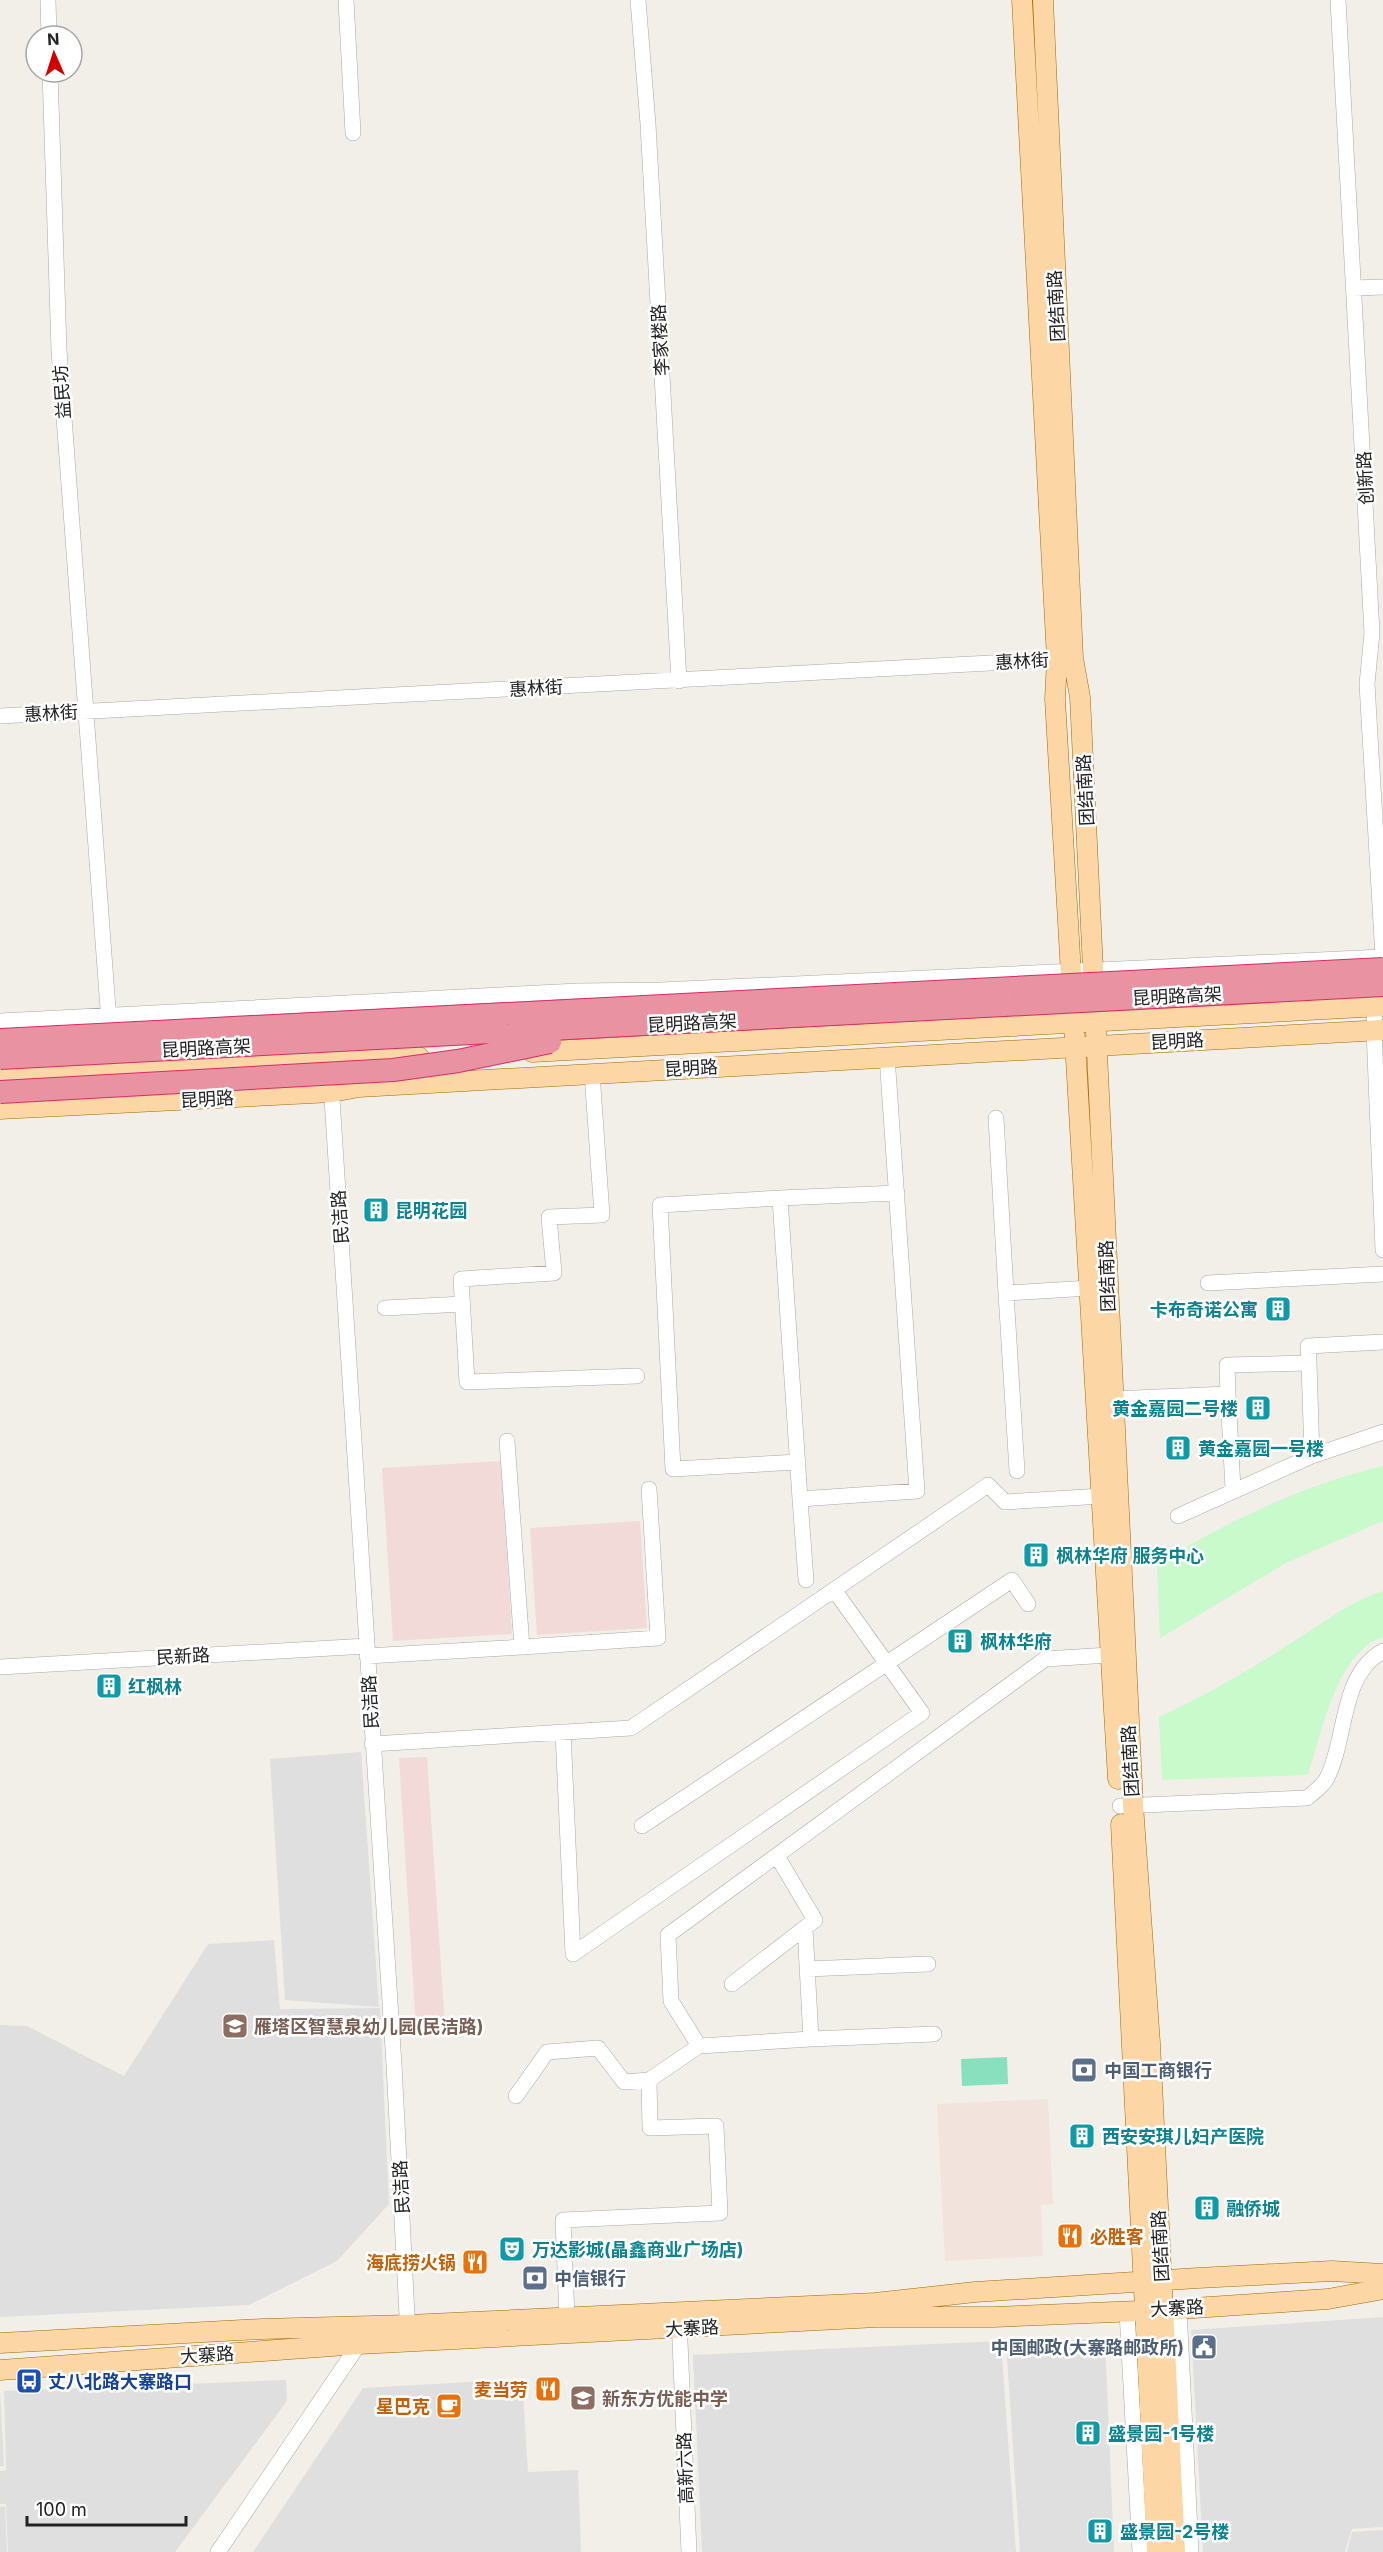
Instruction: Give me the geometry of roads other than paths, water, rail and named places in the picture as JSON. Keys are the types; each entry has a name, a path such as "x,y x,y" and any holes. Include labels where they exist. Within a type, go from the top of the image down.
{"highway":[{"name":"昆明路高架","path":"0,1040 1383,969"},
{"name":"昆明路高架","path":"0,1058 1383,985"},
{"path":"0,1033 480,1001 575,1010"},
{"path":"0,1092 422,1066 621,1027"}],"main road":[{"name":"团结南路","path":"1022,0 1065,659 1080,697 1095,969 1142,2280 1135,2310 1157,2552"},
{"name":"团结南路","path":"1042,0 1065,659 1055,699 1070,971 1077,1047 1109,1655 1126,1806 1162,2279 1172,2309 1175,2552"},
{"name":"昆明路","path":"0,1079 1378,1007"},
{"name":"昆明路","path":"0,1109 332,1092 359,1087 887,1056 1378,1030"},
{"name":"大寨路","path":"0,2370 359,2344 408,2333 567,2317 679,2320 975,2292 1142,2280 1332,2271 1383,2274"},
{"name":"大寨路","path":"0,2343 251,2329 408,2333 679,2320 994,2318 1328,2299 1383,2289"}],"street":[{"path":"48,0 49,24"},
{"path":"346,0 353,133"},
{"name":"李家楼路","path":"638,0 649,135 679,681"},
{"name":"创新路","path":"1338,0 1372,633 1367,684 1383,957 1378,1007 1383,1247"},
{"name":"益民坊","path":"50,84 59,350 112,1073"},
{"path":"1353,288 1383,287"},
{"name":"惠林街","path":"0,716 1065,659"},
{"path":"0,1021 108,1014 1383,957"},
{"path":"800,1499 918,1491 887,1056"},
{"name":"民洁路","path":"330,1062 394,2065 408,2333"},
{"path":"592,1073 602,1215 549,1217 554,1273 461,1279 467,1382 637,1376"},
{"path":"996,1118 1017,1471"},
{"path":"798,1462 673,1469 660,1205 897,1193"},
{"path":"780,1198 806,1580"},
{"path":"1208,1283 1383,1274"},
{"path":"1006,1293 1090,1288"},
{"path":"385,1308 463,1304"},
{"path":"1312,1456 1308,1346 1383,1342"},
{"path":"1233,1489 1227,1365 1309,1363"},
{"path":"1112,1399 1228,1394"},
{"path":"1178,1516 1233,1489 1312,1456 1383,1432"},
{"path":"507,1441 522,1647"},
{"path":"372,1744 632,1728 988,1485 1005,1502 1102,1496"},
{"name":"民新路","path":"0,1667 367,1651 522,1647 658,1638 649,1489"},
{"path":"642,1826 1012,1580 1028,1604"},
{"path":"563,1732 573,1954 922,1713 835,1591"},
{"path":"1126,1806 1307,1798 1327,1780 1355,1680 1383,1651"},
{"path":"699,2046 671,2001 668,1935 1045,1659 1109,1655"},
{"path":"732,1984 816,1920 777,1856"},
{"path":"805,1928 811,2039"},
{"path":"807,1969 928,1964"},
{"path":"516,2096 547,2052 598,2048 624,2082 649,2080 699,2046 934,2034"},
{"path":"567,2317 563,2220 720,2213 716,2126 650,2128 649,2080"},
{"path":"1172,2309 1191,2552"},
{"path":"1135,2310 1140,2552"},
{"name":"高新六路","path":"679,2320 689,2552"},
{"path":"218,2552 359,2344"}],"place":[{"name":"昆明花园","path":"376,1210"},
{"name":"卡布奇诺公寓","path":"1278,1309"},
{"name":"黄金嘉园二号楼","path":"1258,1408"},
{"name":"黄金嘉园一号楼","path":"1178,1448"},
{"name":"枫林华府 服务中心","path":"1036,1555"},
{"name":"枫林华府","path":"960,1641"},
{"name":"红枫林","path":"109,1686"},
{"name":"雁塔区智慧泉幼儿园(民洁路)","path":"235,2026"},
{"name":"中国工商银行","path":"1084,2070"},
{"name":"西安安琪儿妇产医院","path":"1082,2136"},
{"name":"融侨城","path":"1207,2208"},
{"name":"必胜客","path":"1070,2236"},
{"name":"万达影城(晶鑫商业广场店)","path":"512,2249"},
{"name":"海底捞火锅","path":"475,2262"},
{"name":"中信银行","path":"535,2278"},
{"name":"中国邮政(大寨路邮政所)","path":"1204,2347"},
{"name":"丈八北路大寨路口","path":"29,2381"},
{"name":"麦当劳","path":"548,2389"},
{"name":"新东方优能中学","path":"583,2398"},
{"name":"星巴克","path":"449,2406"},
{"name":"盛景园-1号楼","path":"1088,2433"},
{"name":"盛景园-2号楼","path":"1100,2531"}]}
